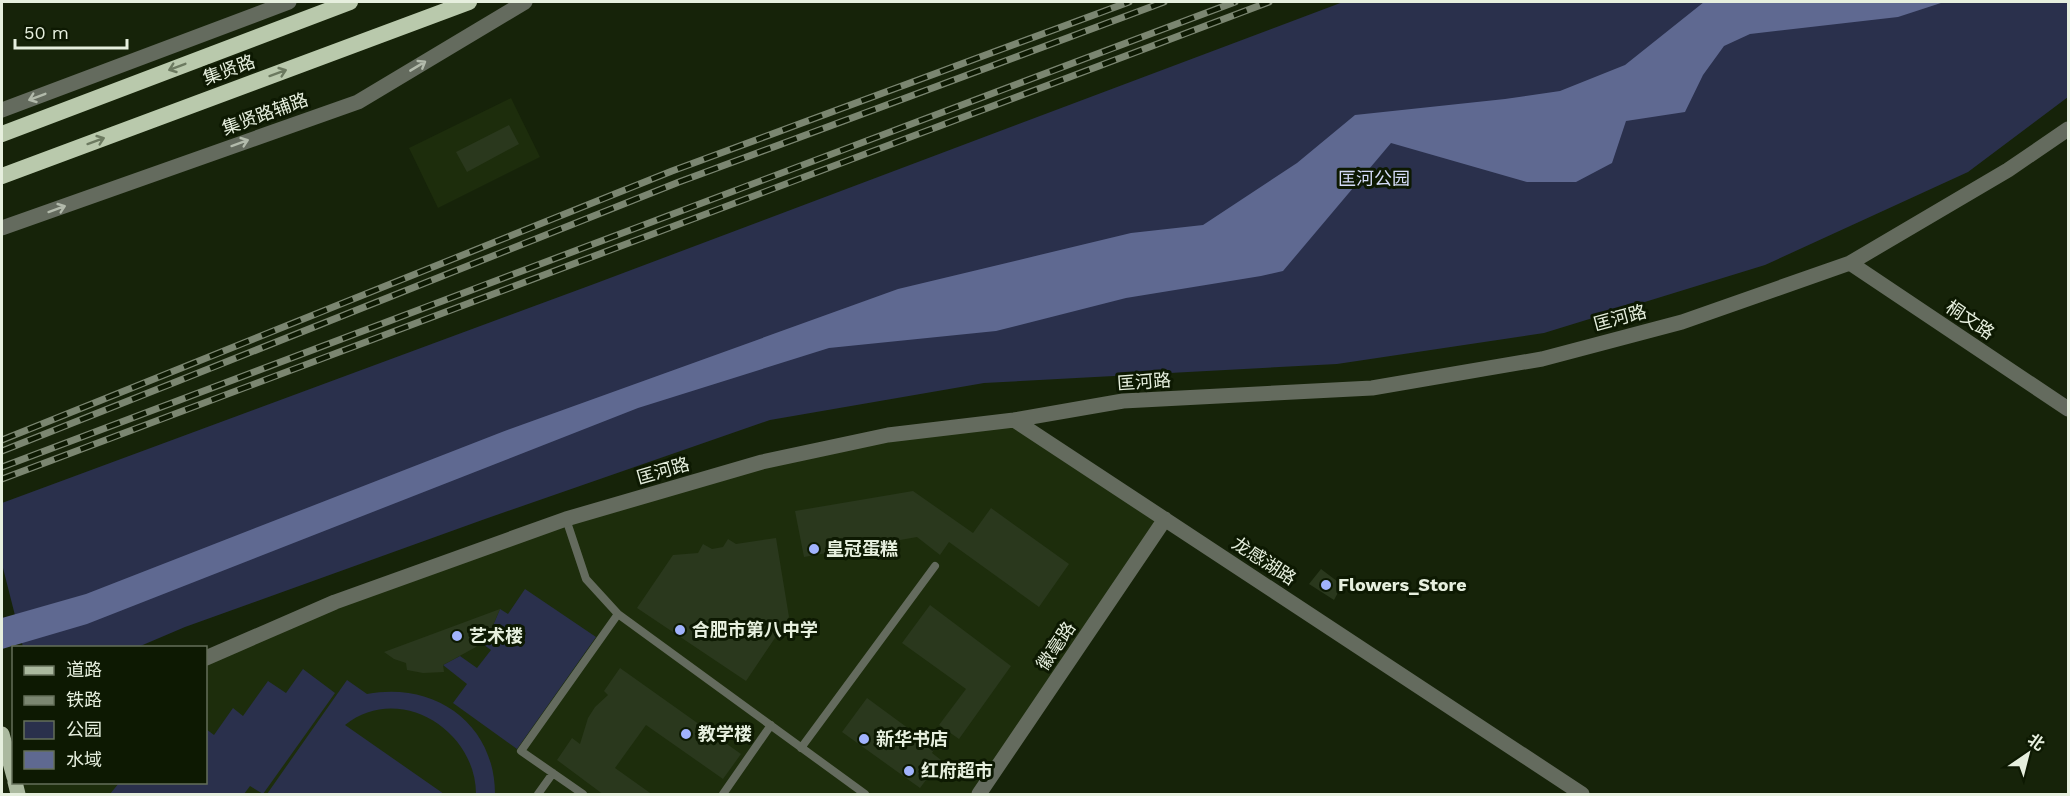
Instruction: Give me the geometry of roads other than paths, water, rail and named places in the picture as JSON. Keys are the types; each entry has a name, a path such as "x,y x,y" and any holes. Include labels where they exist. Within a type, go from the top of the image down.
{"highway":[{"name":"集贤路","path":"2,134 350,2"},
{"name":"集贤路","path":"2,176 469,2"}],"main road":[{"path":"2,734 12,770"}],"street":[{"path":"2,110 289,2"},
{"name":"集贤路辅路","path":"2,228 358,102 525,2"},
{"name":"匡河路","path":"207,658 335,602 566,519 762,462 888,435 1014,420 1123,402 1372,388 1542,359 1682,322 1850,263 2008,170 2068,129"},
{"name":"桐文路","path":"1850,263 2068,409"},
{"name":"龙感湖路","path":"1014,420 1582,795"},
{"name":"徽毫路","path":"979,795 1165,519"}],"lane":[{"path":"566,519 586,579 618,614 865,795"},
{"path":"801,748 935,566"},
{"path":"583,795 521,750 618,614"},
{"path":"723,795 771,725"},
{"path":"538,795 553,773"}],"water":[{"path":"1704,2 1944,2 1898,17 1750,34 1724,46 1703,75 1685,112 1626,121 1612,163 1576,182 1527,182 1391,143 1283,271 1126,298 996,331 829,348 638,408 87,624 2,649 2,618 86,594 502,432 898,289 1131,233 1203,225 1297,163 1355,115 1560,91 1625,65"}],"railway":[{"path":"2,440 672,171 1129,2"},
{"path":"2,451 679,182 1164,2"},
{"path":"2,467 1235,2"},
{"path":"2,479 1269,2"}],"place":[{"name":"皇冠蛋糕","path":"814,549"},
{"name":"Flowers_Store","path":"1326,585"},
{"name":"合肥市第八中学","path":"680,630"},
{"name":"艺术楼","path":"457,636"},
{"name":"教学楼","path":"686,734"},
{"name":"新华书店","path":"864,739"},
{"name":"红府超市","path":"909,771"}],"park label":[{"name":"匡河公园","path":"1374,179"}]}
